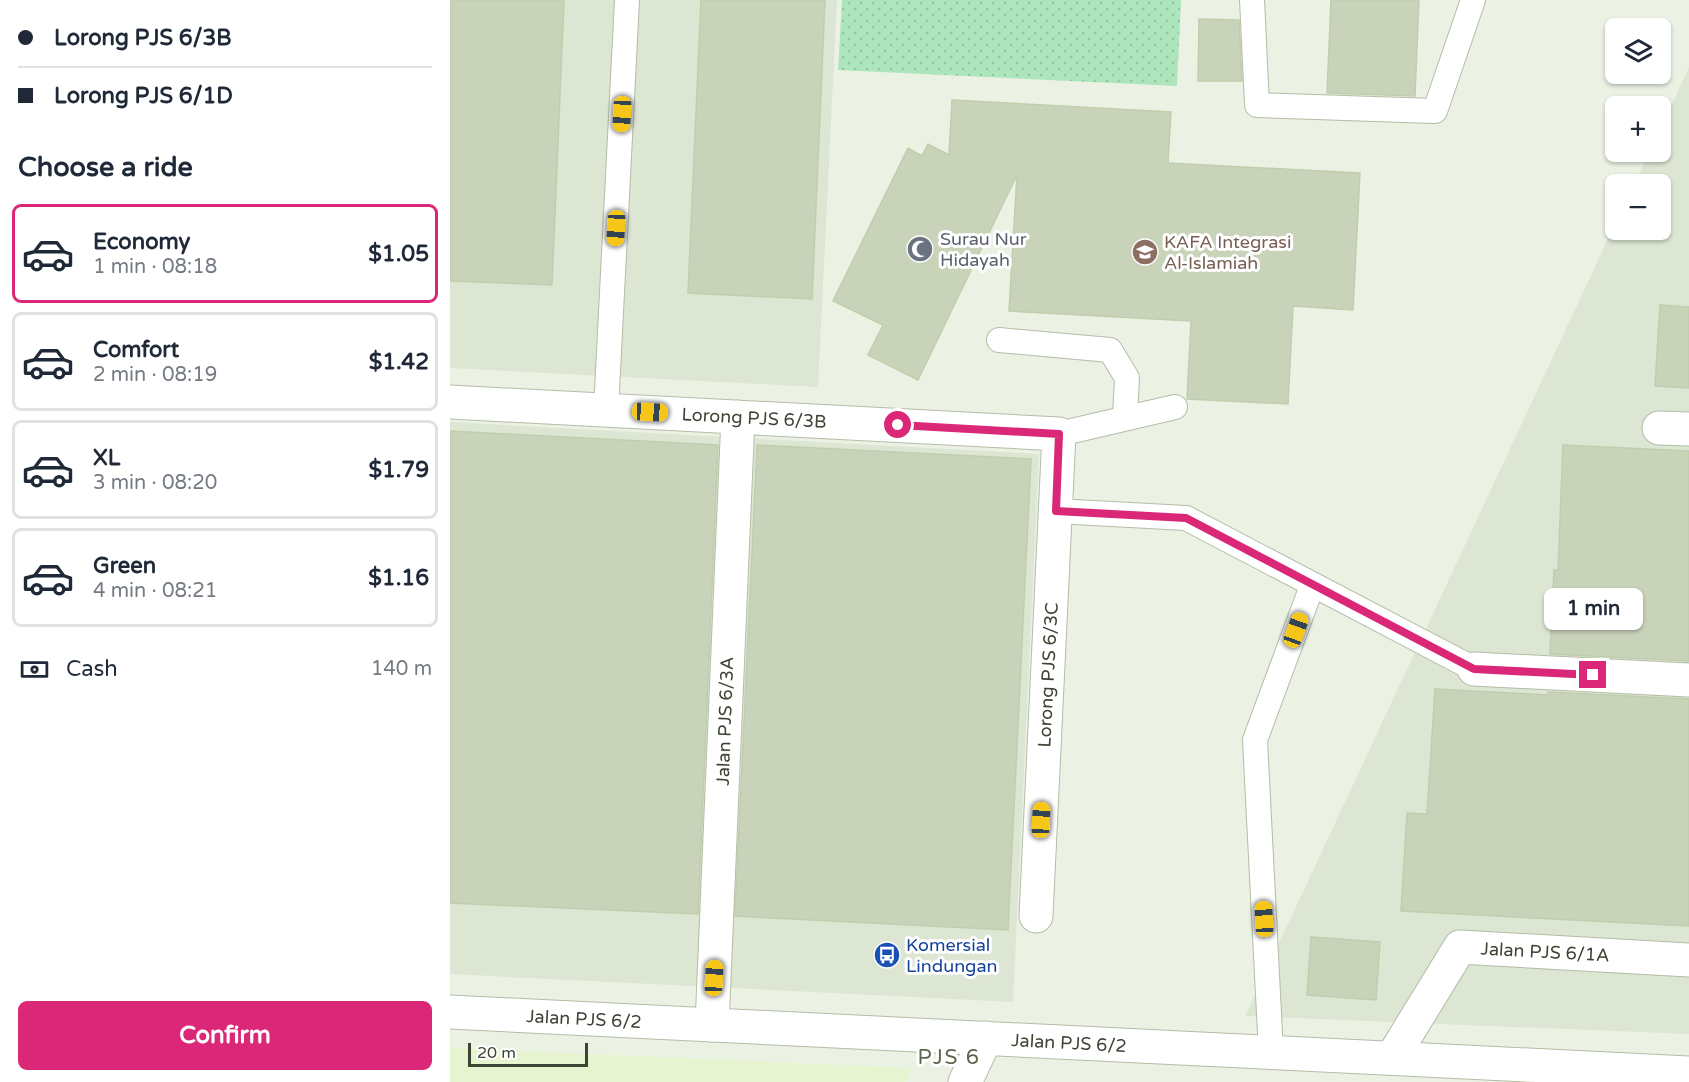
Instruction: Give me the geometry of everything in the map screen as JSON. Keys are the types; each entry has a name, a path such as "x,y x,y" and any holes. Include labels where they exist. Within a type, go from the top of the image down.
{"street":[{"name":"Lorong PJS 6/3B","path":"450,402 1059,434"},
{"name":"Jalan PJS 6/3A","path":"711,1025 738,417"},
{"name":"Lorong PJS 6/3C","path":"1036,916 1059,434"},
{"path":"1474,669 1689,680"},
{"name":"Jalan PJS 6/1A","path":"1392,1058 1460,947 1689,960"},
{"name":"Jalan PJS 6/2","path":"450,1012 1689,1073"},
{"path":"965,1082 986,1038"}],"lane":[{"path":"606,410 627,0"},
{"path":"1252,0 1257,105 1435,111 1473,0"},
{"path":"999,340 1110,350 1127,378 1125,417"},
{"path":"1059,434 1125,417 1175,408"},
{"path":"1056,511 1186,518 1474,669"},
{"path":"1271,1053 1255,740 1312,586"}],"shaded area":[{"path":"450,0 837,0 818,387 450,368"},
{"path":"842,0 1181,0 1177,86 838,70"},
{"path":"1689,67 1689,1034 1245,1016 1608,240 1671,240 1671,174 1639,174 1645,162 1671,162 1671,106"},
{"path":"450,422 1039,454 1013,1002 450,974"},
{"path":"450,1048 911,1068 905,1082 450,1082"}],"building":[{"path":"450,0 564,0 552,285 450,281"},
{"path":"701,0 825,0 812,299 688,293"},
{"path":"1331,0 1419,0 1415,96 1327,93"},
{"path":"1199,19 1239,20 1242,81 1198,81"},
{"path":"952,100 1171,112 1168,163 1360,173 1353,310 1293,306 1288,404 1187,399 1191,321 1009,311 1017,175 918,380 868,355 883,325 833,301 908,148 922,156 928,144 949,155"},
{"path":"1660,305 1689,307 1689,388 1655,386"},
{"path":"450,431 718,445 698,914 450,903"},
{"path":"757,445 1031,459 1008,930 735,916"},
{"path":"1563,445 1689,451 1689,661 1550,654 1554,570 1558,570"},
{"path":"1435,689 1689,699 1689,926 1401,911 1407,813 1427,814"},
{"path":"1311,937 1380,942 1376,1000 1307,995"}],"place":[{"name":"Surau Nur Hidayah","path":"920,249"},
{"name":"KAFA Integrasi Al-Islamiah","path":"1145,252"},
{"name":"Komersial Lindungan","path":"887,955"}],"district":[{"name":"PJS 6","path":"949,1057"}],"route":[{"path":"898,425 1059,434 1056,511 1186,518 1474,669 1593,675"}]}
